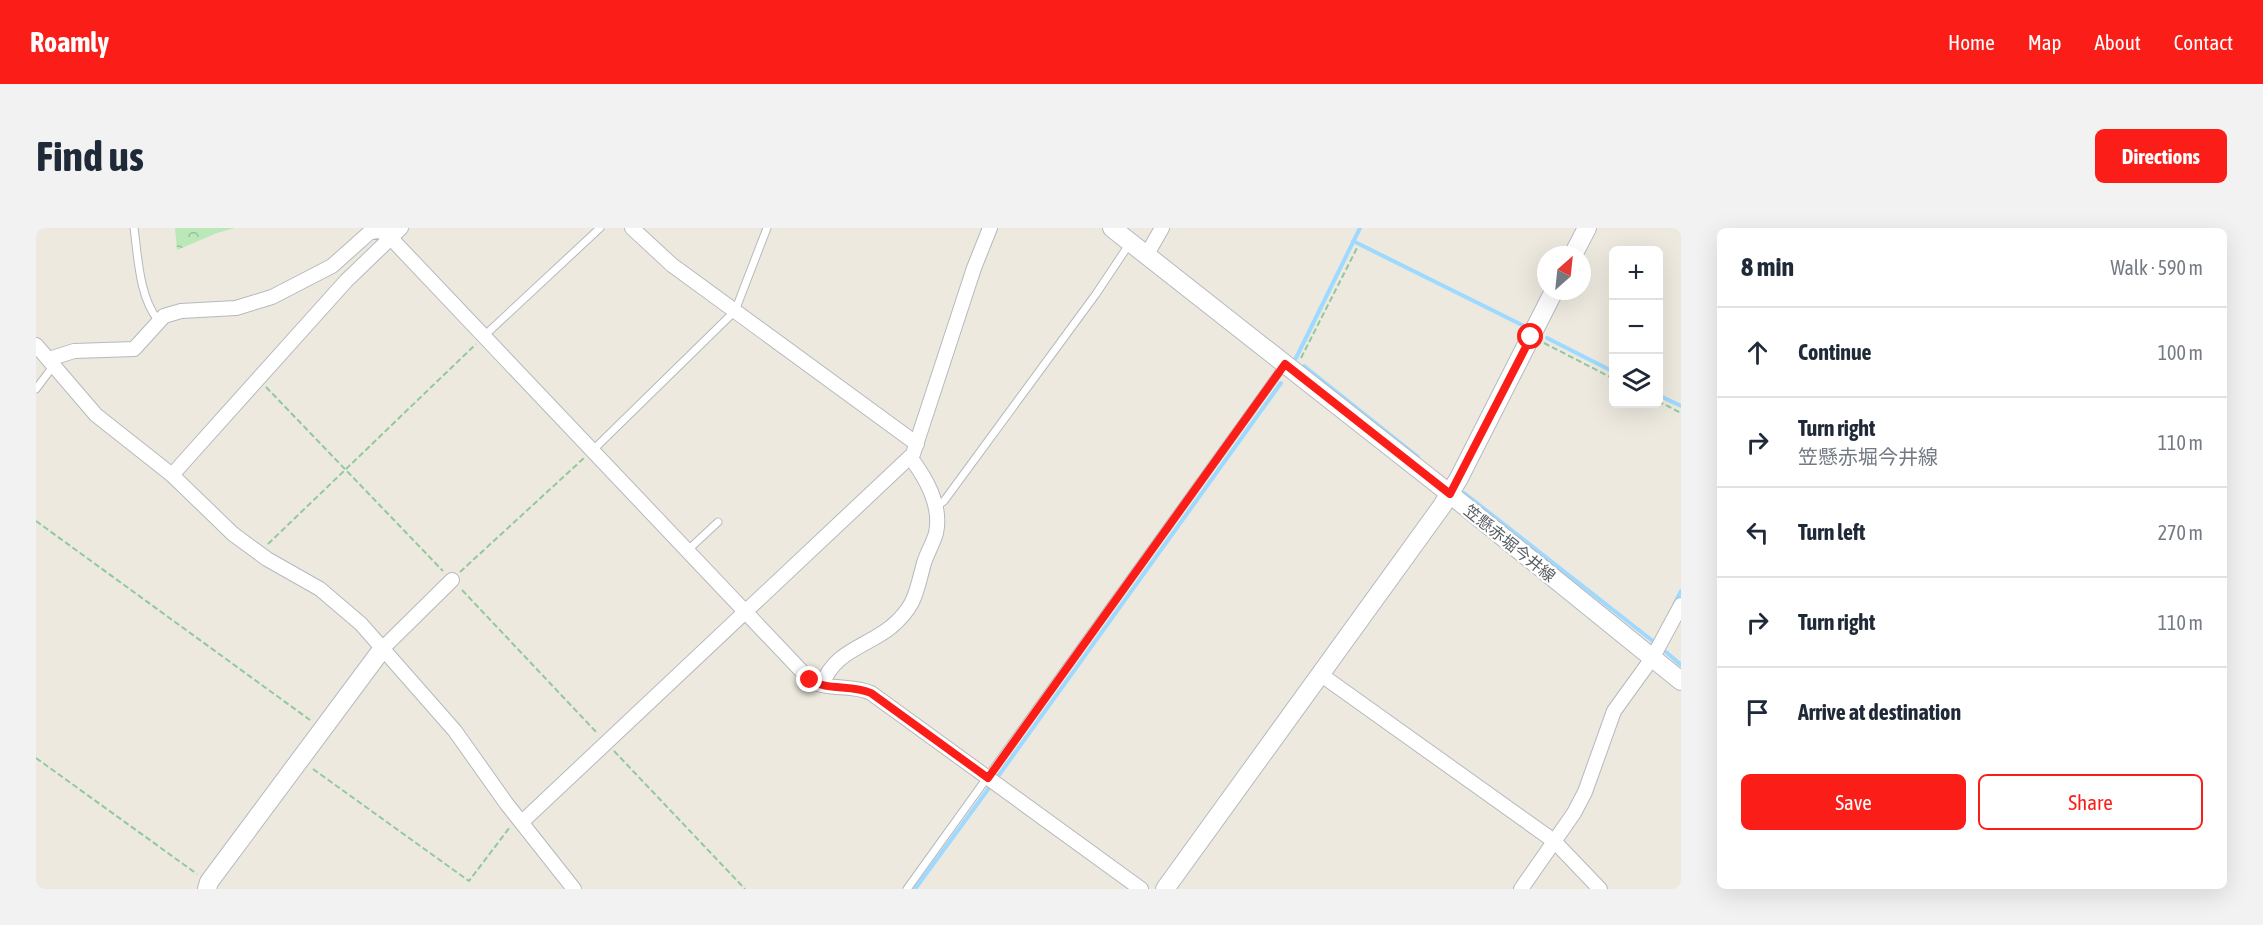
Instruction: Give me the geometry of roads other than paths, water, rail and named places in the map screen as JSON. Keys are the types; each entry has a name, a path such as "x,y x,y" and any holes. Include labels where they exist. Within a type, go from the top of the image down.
{"street":[{"path":"520,820 608,744 913,451 974,268 990,228"},
{"name":"笠懸赤堀今井線","path":"1112,228 1450,494 1681,681"},
{"path":"1146,256 1162,228"},
{"path":"1578,246 1587,228"},
{"path":"637,230 658,254 735,311 913,451 928,485 936,507 936,533 915,601 891,627 843,654 822,684"},
{"path":"52,362 74,351 134,349 158,320 174,312 236,308 260,302 332,266 369,233 382,231 396,233 484,336 810,680 822,684 861,689 871,693 1141,889"},
{"path":"172,475 353,273 396,233"},
{"path":"1164,889 1450,494 1550,300"},
{"path":"36,345 96,415 172,475 233,534 259,554 320,589 383,648 455,731 574,889"},
{"path":"208,886 383,648 452,580"},
{"path":"1521,889 1585,792 1614,711 1653,657 1681,605"},
{"path":"1320,674 1554,841 1600,889"}],"lane":[{"path":"134,228 141,277 152,310 158,320"},
{"path":"484,336 600,228"},
{"path":"593,450 735,311 766,228"},
{"path":"936,507 944,501 1041,370 1130,243"},
{"path":"36,389 52,362"},
{"path":"907,889 1289,367"},
{"path":"688,550 718,522"}],"waterway":[{"path":"1296,358 1360,228"},
{"path":"1353,241 1526,327"},
{"path":"1547,338 1609,369"},
{"path":"1304,366 1418,457"},
{"path":"999,775 1281,383"},
{"path":"1663,397 1681,406"},
{"path":"1464,493 1654,642 1657,638"},
{"path":"1674,605 1681,591"},
{"path":"1666,652 1681,665"},
{"path":"915,889 989,788"}]}
